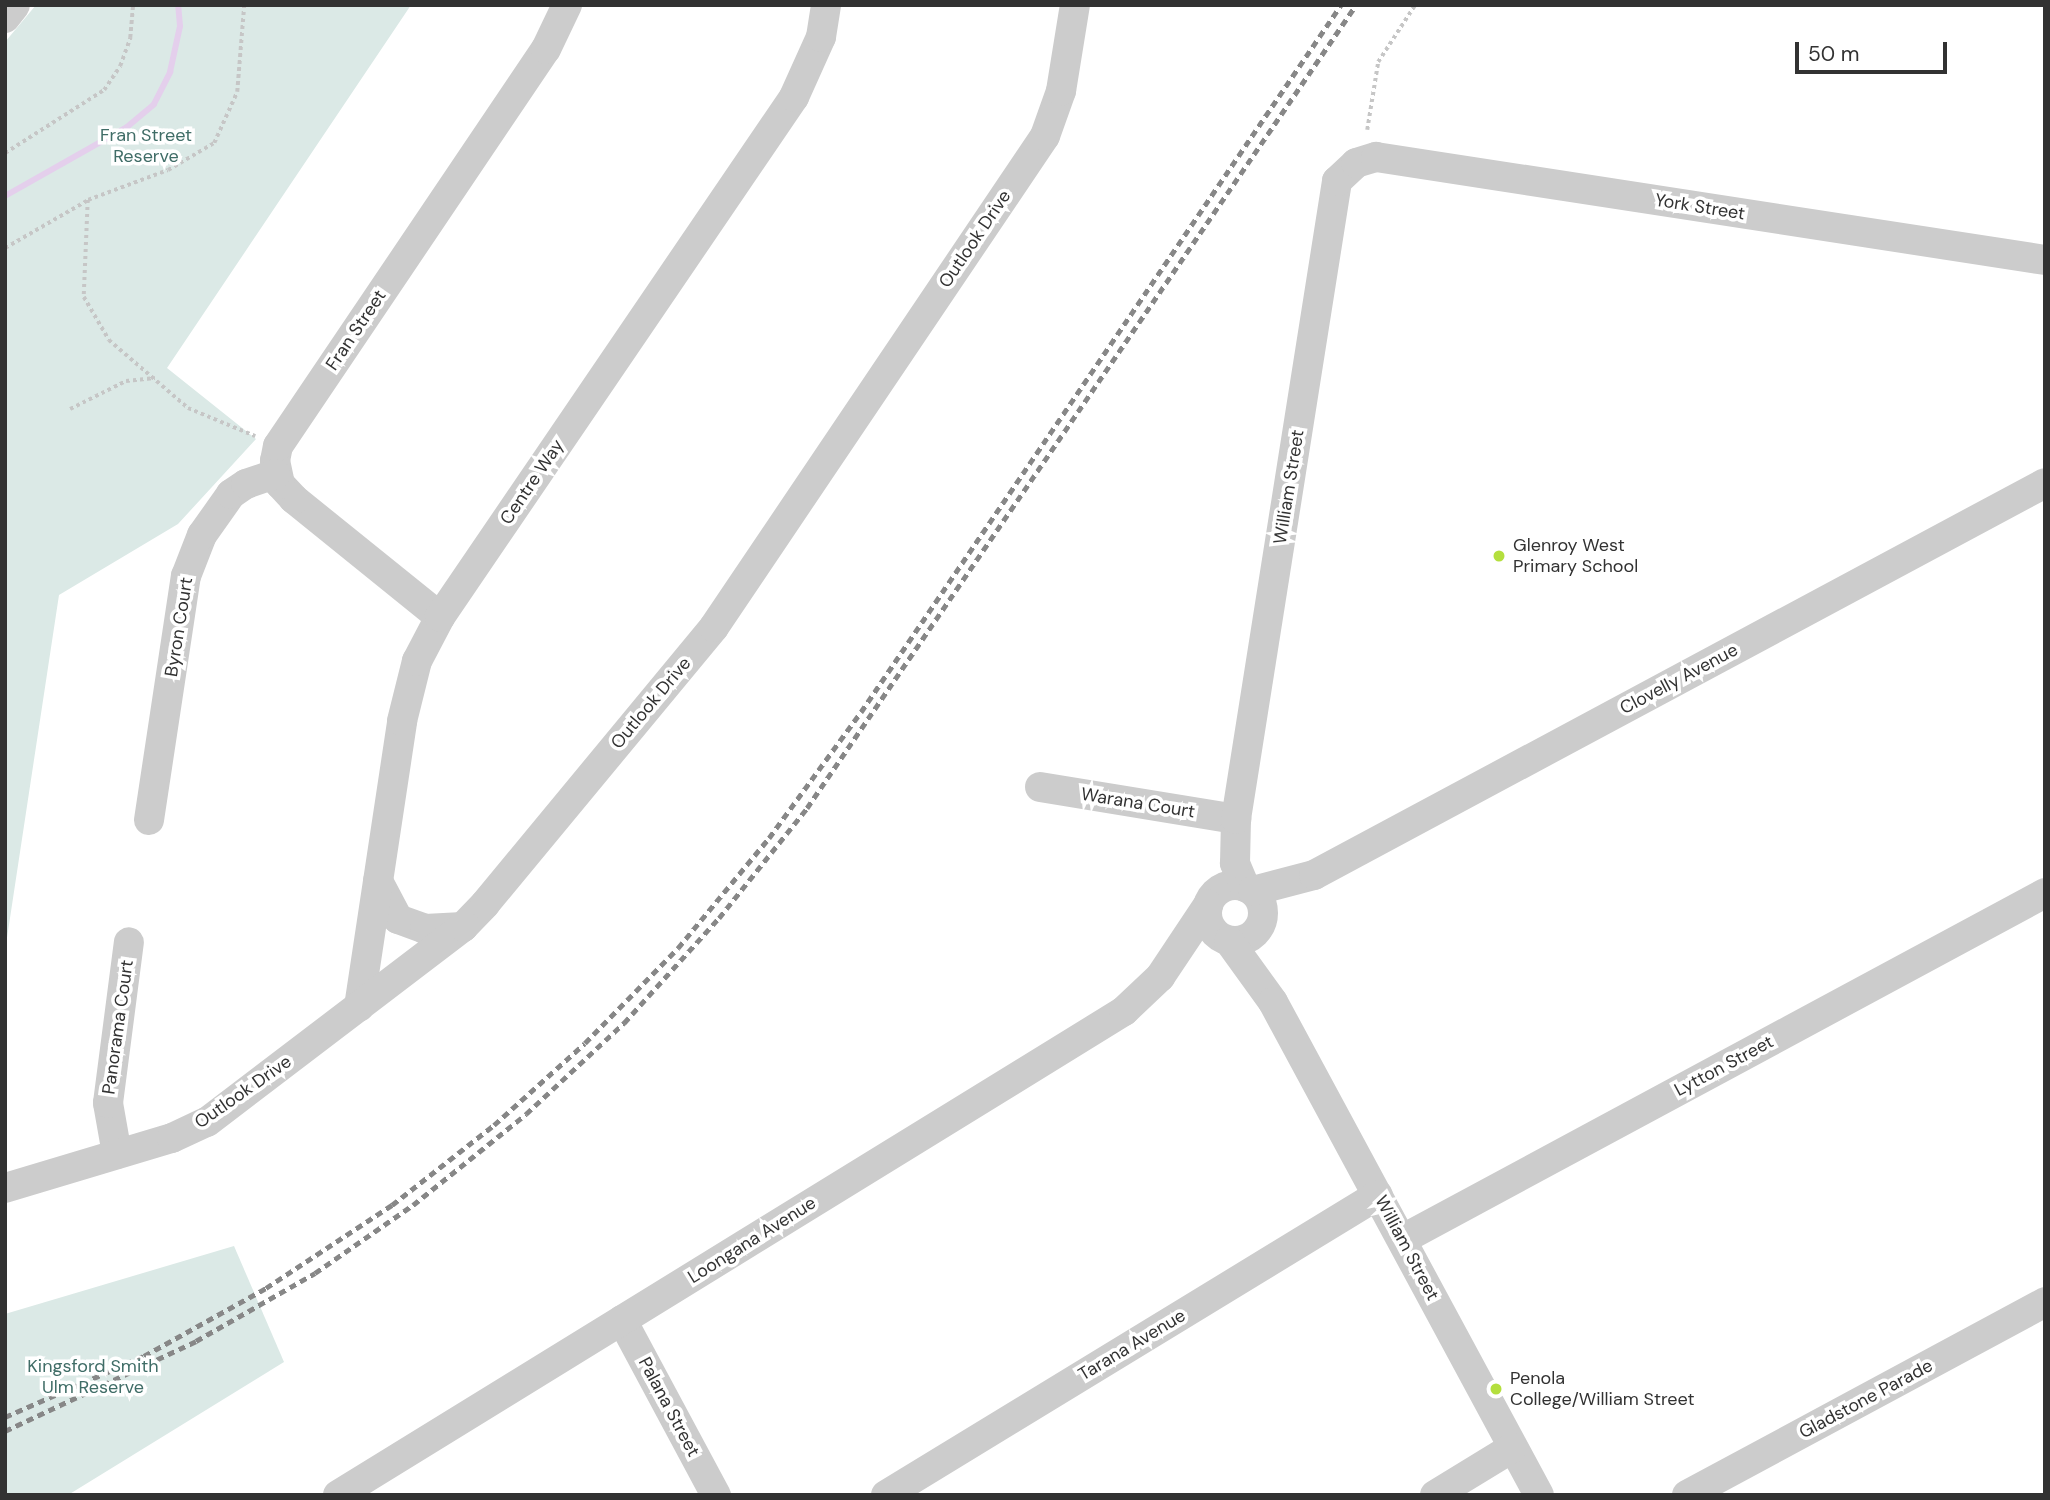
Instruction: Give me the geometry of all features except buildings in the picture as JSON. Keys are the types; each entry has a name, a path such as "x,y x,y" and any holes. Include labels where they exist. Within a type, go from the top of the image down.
{"street":[{"path":"5,18 15,5"},
{"name":"Fran Street","path":"275,474 278,446 546,49 567,5"},
{"name":"Centre Way","path":"359,1007 405,709 417,661 440,617 794,97 821,37 826,5"},
{"name":"Outlook Drive","path":"5,1188 172,1138 207,1122 463,927 714,627 1045,136 1061,91 1074,5"},
{"name":"York Street","path":"1356,163 1377,157 2045,260"},
{"name":"William Street","path":"1356,163 1337,181 1236,819 1235,863 1244,917 1273,1002 1539,1495"},
{"path":"275,474 294,499 440,617"},
{"name":"Byron Court","path":"149,820 186,576 201,536 231,494 246,484 275,474"},
{"name":"Clovelly Avenue","path":"1244,917 1314,875 2045,483"},
{"name":"Warana Court","path":"1040,787 1236,819"},
{"name":"William Street","path":"1210,901 1236,819"},
{"path":"378,881 398,919 425,929 463,927"},
{"path":"1227,886 1244,917 1209,923 1210,901 1227,886"},
{"name":"Lytton Street","path":"1403,1239 2045,893"},
{"name":"Loongana Avenue","path":"1160,977 1210,901"},
{"name":"Loongana Avenue","path":"338,1495 1124,1011 1189,952 1244,917"},
{"name":"Panorama Court","path":"117,1154 108,1103 130,942"},
{"name":"Tarana Avenue","path":"887,1495 1378,1195"},
{"name":"Gladstone Parade","path":"1687,1495 2045,1303"},
{"name":"Palana Street","path":"622,1320 716,1495"},
{"path":"1435,1495 1513,1447"}],"path":[{"path":"5,153 104,90 127,47 132,5"},
{"path":"5,248 88,200 181,164 214,142 237,92 244,5"},
{"path":"1367,130 1378,62 1415,5"},
{"path":"88,200 85,297 109,340 188,408 261,439"},
{"path":"70,409 126,381 155,378"}],"green space":[{"name":"Fran Street Reserve","path":"36,5 411,5 167,368 256,439 178,524 59,595 5,951 5,42"},
{"name":"Kingsford Smith Ulm Reserve","path":"234,1246 284,1362 68,1495 5,1495 5,1314"}],"waterway":[{"path":"5,196 127,127 154,104 170,72 180,26 178,5"}],"railway":[{"path":"5,1417 144,1356 266,1288 392,1205 494,1125 585,1043 678,948 769,838 861,712 1341,5"},
{"path":"5,1431 196,1341 315,1273 413,1205 526,1114 624,1023 719,918 807,808 1356,5"}],"place":[{"name":"Glenroy West Primary School","path":"1499,556"},
{"name":"Penola College/William Street","path":"1496,1389"}]}
